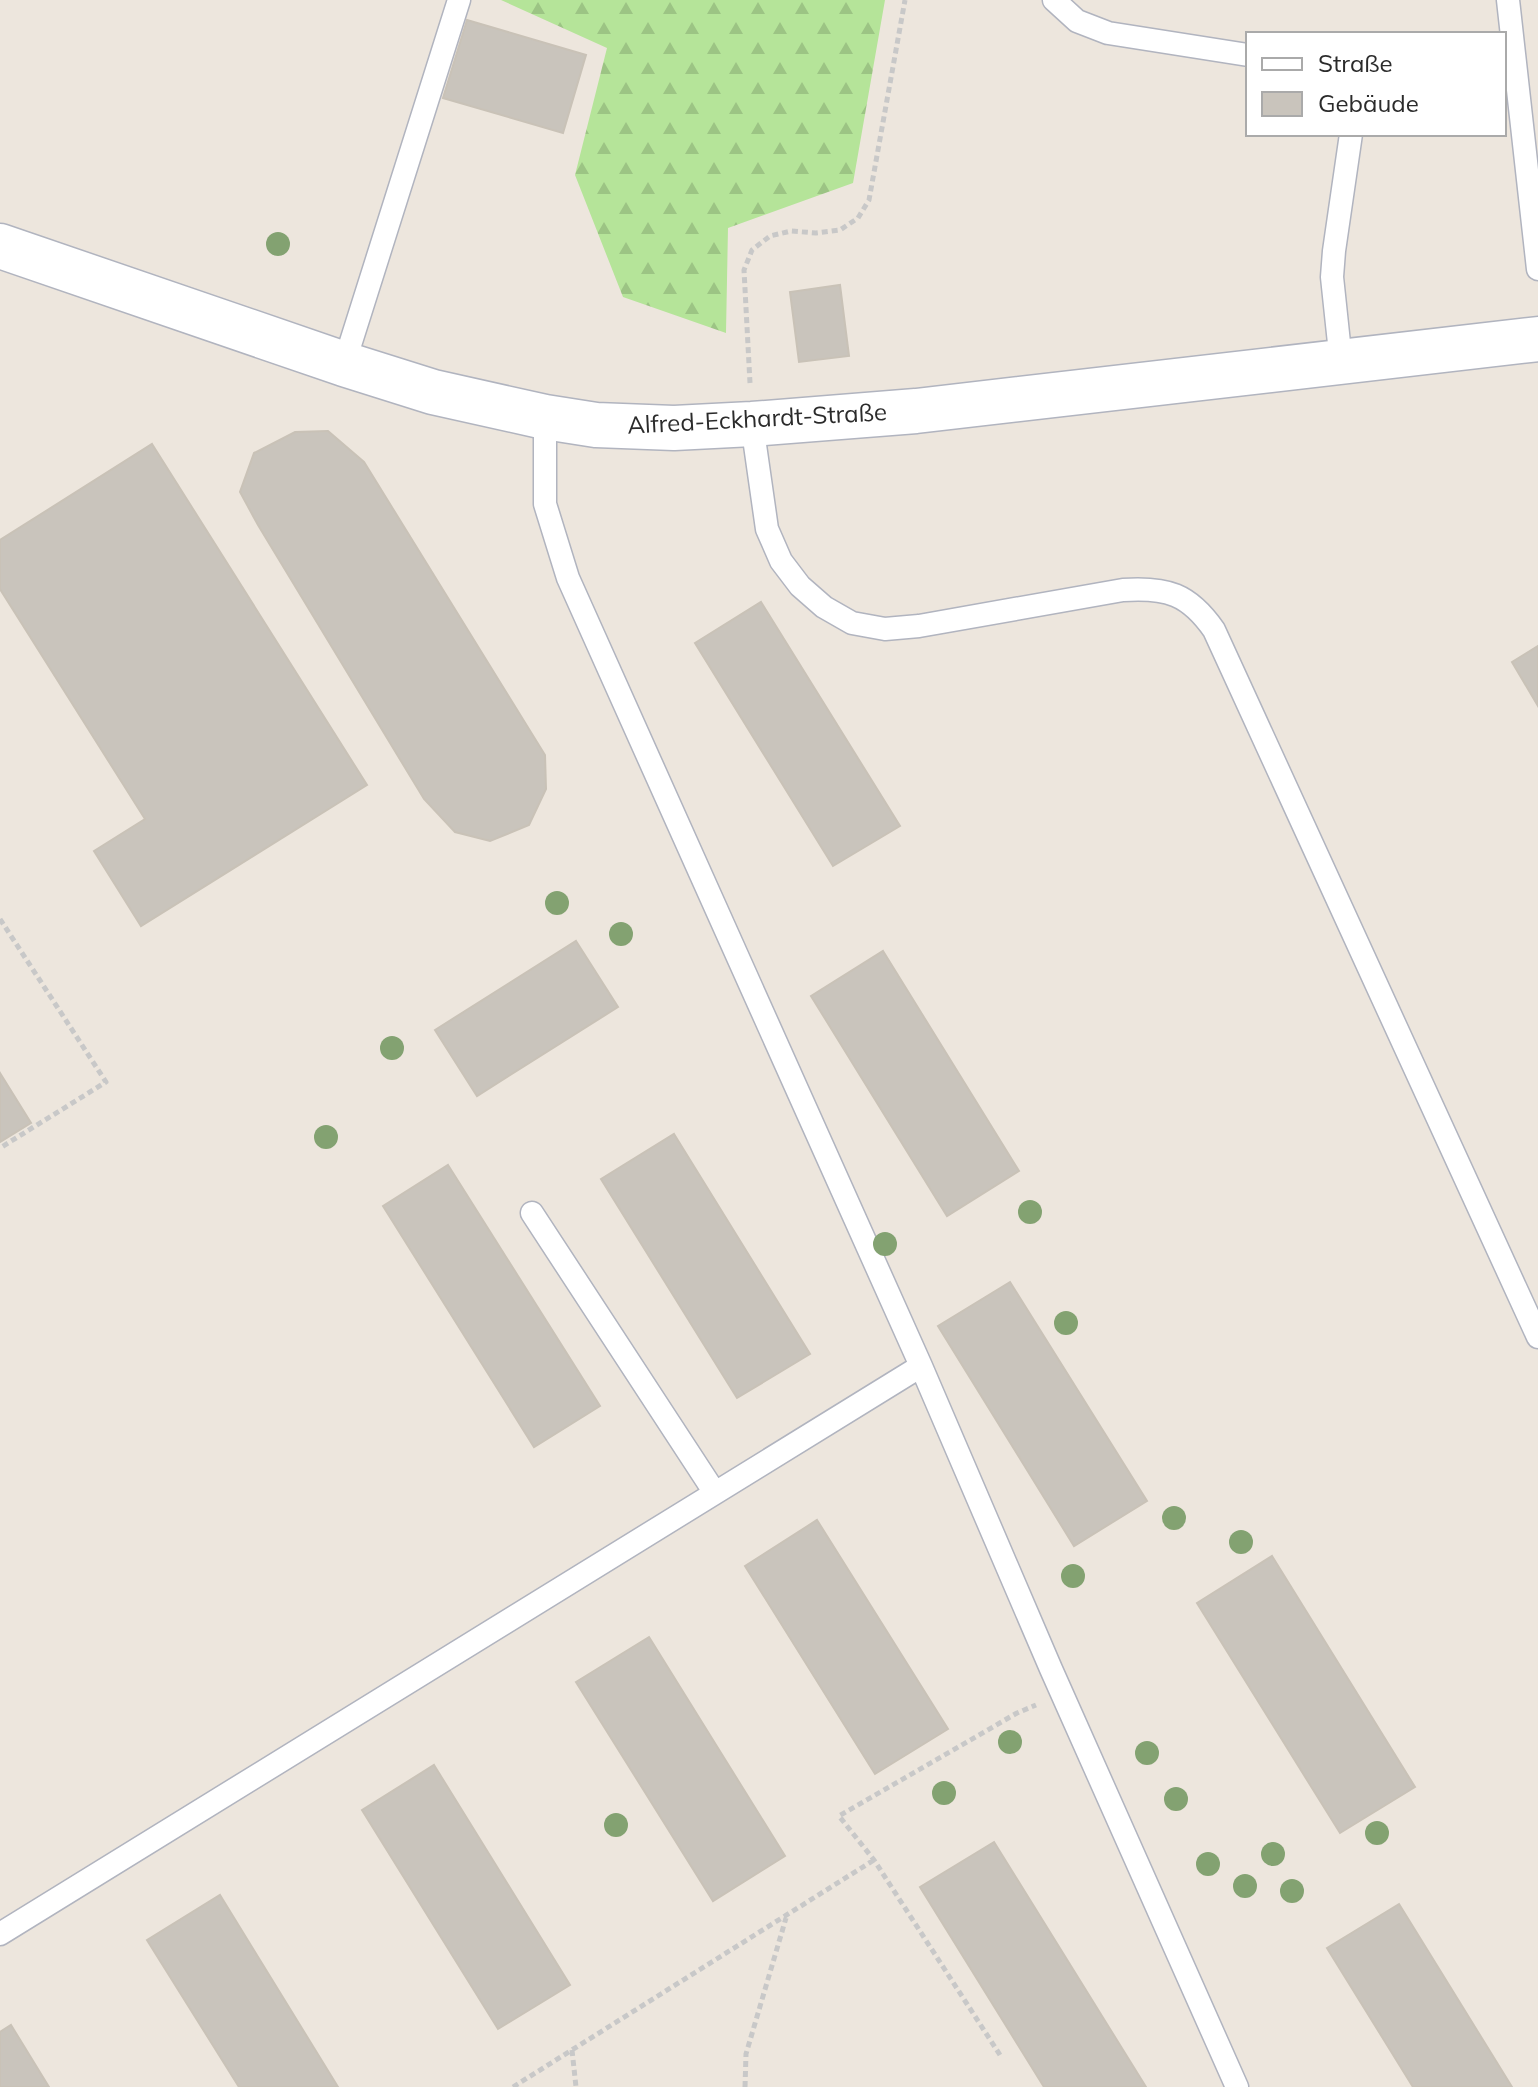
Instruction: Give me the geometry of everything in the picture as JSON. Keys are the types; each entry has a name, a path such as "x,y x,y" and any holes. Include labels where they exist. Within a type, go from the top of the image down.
{"street":[{"name":"Alfred-Eckhardt-Straße","path":"0,246 433,392 545,417 612,426 674,428 916,411 1538,339"}],"lane":[{"path":"344,364 459,0"},
{"path":"1054,0 1077,21 1108,33 1246,55"},
{"path":"1508,0 1512,96 1538,269"},
{"path":"1341,362 1332,277 1351,136"},
{"path":"545,417 545,504 568,578 921,1366 1062,1694 1237,2087"},
{"path":"752,424 767,529 781,561 800,586 824,607 852,623 885,629 919,626 1149,588 1171,593 1189,602 1203,615 1214,630 1538,1337"},
{"path":"532,1213 715,1493"},
{"path":"0,1934 921,1366"}],"path":[{"path":"752,424 744,270 752,250 770,236 791,231 816,233 840,230 858,218 869,200 905,0"},
{"path":"0,919 106,1082 0,1148"},
{"path":"1000,2055 874,1860 839,1816 1017,1713 1062,1694"},
{"path":"513,2087 874,1860"},
{"path":"745,2087 746,2054 786,1916"},
{"path":"572,2050 576,2087"}],"green space":[{"path":"501,0 885,0 853,183 728,228 726,333 623,297 575,175 607,48"}],"building":[{"path":"467,20 586,55 563,133 443,98"},
{"path":"840,285 849,356 799,362 790,292"},
{"path":"328,431 364,462 545,755 546,789 529,825 490,841 455,832 424,799 240,492 254,453 295,432"},
{"path":"152,444 367,785 141,926 94,851 145,819 0,589 0,540"},
{"path":"761,602 900,826 833,866 695,643"},
{"path":"1538,646 1538,706 1512,662"},
{"path":"576,941 618,1007 477,1096 435,1030"},
{"path":"883,951 1019,1171 947,1216 811,996"},
{"path":"0,1073 31,1123 0,1142"},
{"path":"674,1134 810,1354 737,1398 601,1179"},
{"path":"448,1165 600,1406 534,1447 383,1206"},
{"path":"1010,1282 1147,1501 1074,1546 938,1326"},
{"path":"817,1520 948,1729 875,1774 745,1566"},
{"path":"1272,1556 1415,1787 1340,1833 1197,1603"},
{"path":"649,1637 785,1856 713,1901 576,1682"},
{"path":"434,1765 570,1985 498,2029 362,1810"},
{"path":"994,1842 1146,2087 1044,2087 920,1887"},
{"path":"220,1895 338,2087 239,2087 147,1940"},
{"path":"1399,1904 1512,2087 1413,2087 1327,1948"},
{"path":"11,2025 49,2087 0,2087 0,2032"}]}
